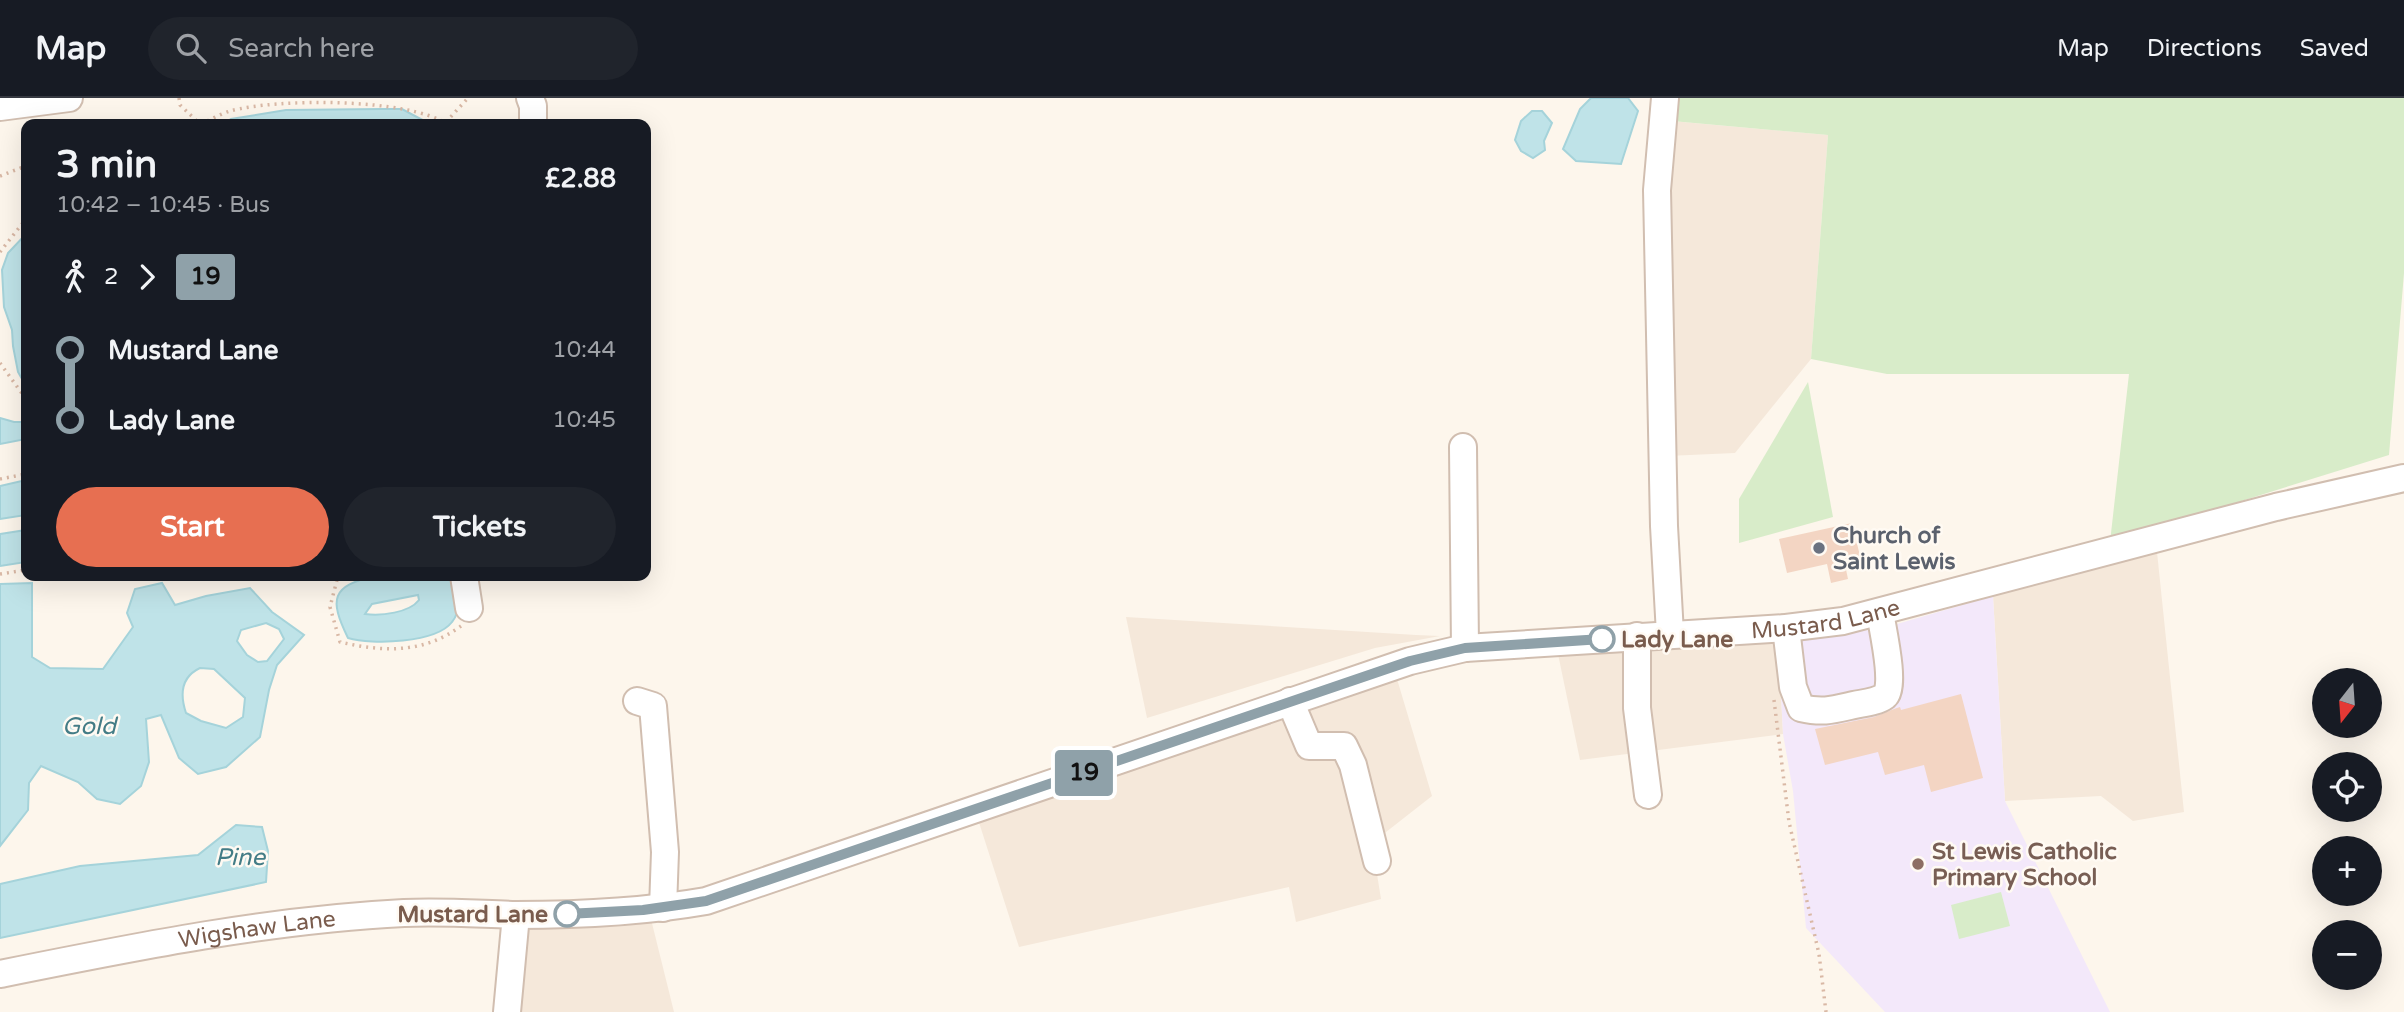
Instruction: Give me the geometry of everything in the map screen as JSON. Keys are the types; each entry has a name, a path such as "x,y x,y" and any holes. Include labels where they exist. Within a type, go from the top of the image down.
{"street":[{"path":"0,107 69,98"},
{"path":"530,98 533,119"},
{"path":"1665,98 1657,190 1664,526 1670,634"},
{"path":"1463,447 1465,648"},
{"name":"Mustard Lane","path":"516,915 603,913 706,901 1410,661 1465,648 1786,628 1843,621 2263,511 2404,478"},
{"path":"465,581 469,608"},
{"path":"1786,628 1793,687 1801,708 1821,712 1875,700 1884,697 1888,692 1889,672 1880,611"},
{"path":"1637,636 1637,708 1648,795"},
{"path":"637,701 653,706 665,852 663,908"},
{"path":"1290,701 1309,746 1343,746 1353,765 1377,862"},
{"name":"Wigshaw Lane","path":"0,975 174,939 315,920 407,913 516,915"},
{"path":"508,1012 516,915"}],"path":[{"path":"179,98 180,105 195,119"},
{"path":"450,119 468,98"},
{"path":"211,119 228,111 273,103 355,100 401,105 436,119"},
{"path":"0,176 21,168"},
{"path":"0,252 21,225"},
{"path":"0,363 21,392"},
{"path":"0,479 21,475"},
{"path":"0,573 21,571"},
{"path":"337,581 330,607 340,642 371,649 412,649 449,635 464,624 469,608"},
{"path":"1773,695 1789,822 1819,954 1826,1012"}],"shaded area":[{"path":"1671,121 1828,135 1811,359 1735,453 1667,456 1665,199"},
{"path":"2157,552 2184,812 2133,821 2101,796 2005,801 1993,596"},
{"name":"St Lewis Catholic Primary School","path":"1993,596 2005,801 2110,1012 1885,1012 1806,928 1793,791 1783,734 1778,639 1880,629"},
{"path":"1126,617 1440,636 1375,648 1147,718"},
{"path":"1778,639 1783,734 1580,760 1558,654"},
{"path":"1397,679 1432,796 1372,843 1381,899 1296,922 1289,887 1019,947 975,810"},
{"path":"646,899 674,1012 504,1012 515,906"}],"green space":[{"path":"1674,98 2404,98 2404,273 2389,455 2110,542 2129,374 1887,374 1811,359 1828,135 1672,121"},
{"path":"1808,382 1833,517 1739,543 1739,499"},
{"path":"2001,892 2010,926 1959,939 1951,905"}],"water":[{"path":"1591,98 1628,98 1638,111 1621,164 1576,161 1563,149 1580,109"},
{"path":"402,109 421,119 231,119 286,110"},
{"path":"1532,111 1542,111 1552,123 1544,141 1545,150 1533,158 1521,151 1515,140 1521,121"},
{"path":"21,239 21,377 12,330 4,307 2,270 8,253"},
{"path":"0,418 21,422 21,440 0,444"},
{"path":"21,481 21,516 0,519 0,486"},
{"path":"21,531 21,563 0,566 0,534"},
{"path":"358,581 453,581 458,599 457,611 452,622 444,629 418,638 387,642 348,638 337,604 338,596 350,584","holes":["418,595 419,600 394,613 365,614 372,604"]},
{"name":"Gold","path":"32,583 32,657 50,668 103,669 133,627 127,613 135,589 162,583 175,605 250,588 272,612 304,635 277,665 260,737 226,767 198,774 179,758 161,715 146,719 149,762 141,786 120,804 97,799 78,782 41,766 29,783 28,810 0,846 0,584","holes":["266,623 279,629 284,639 267,661 258,662 247,655 237,641 241,630","200,668 214,669 245,698 243,717 226,728 201,721 186,713 184,687 189,676"]},
{"name":"Pine","path":"236,825 262,827 268,851 266,882 0,938 0,884 80,866 198,855"}],"building":[{"name":"Church of Saint Lewis","path":"1852,523 1860,556 1844,560 1848,579 1831,583 1827,564 1787,573 1779,539"},
{"path":"1961,694 1983,778 1931,792 1924,765 1885,775 1878,752 1825,765 1815,729"}],"bus line":[{"name":"19","path":"567,914 643,910 706,901 1410,661 1465,648 1602,639"}],"place":[{"name":"Church of Saint Lewis","path":"1819,548"},
{"name":"Lady Lane","path":"1602,639"},
{"name":"St Lewis Catholic Primary School","path":"1918,864"},
{"name":"Mustard Lane","path":"567,914"}]}
